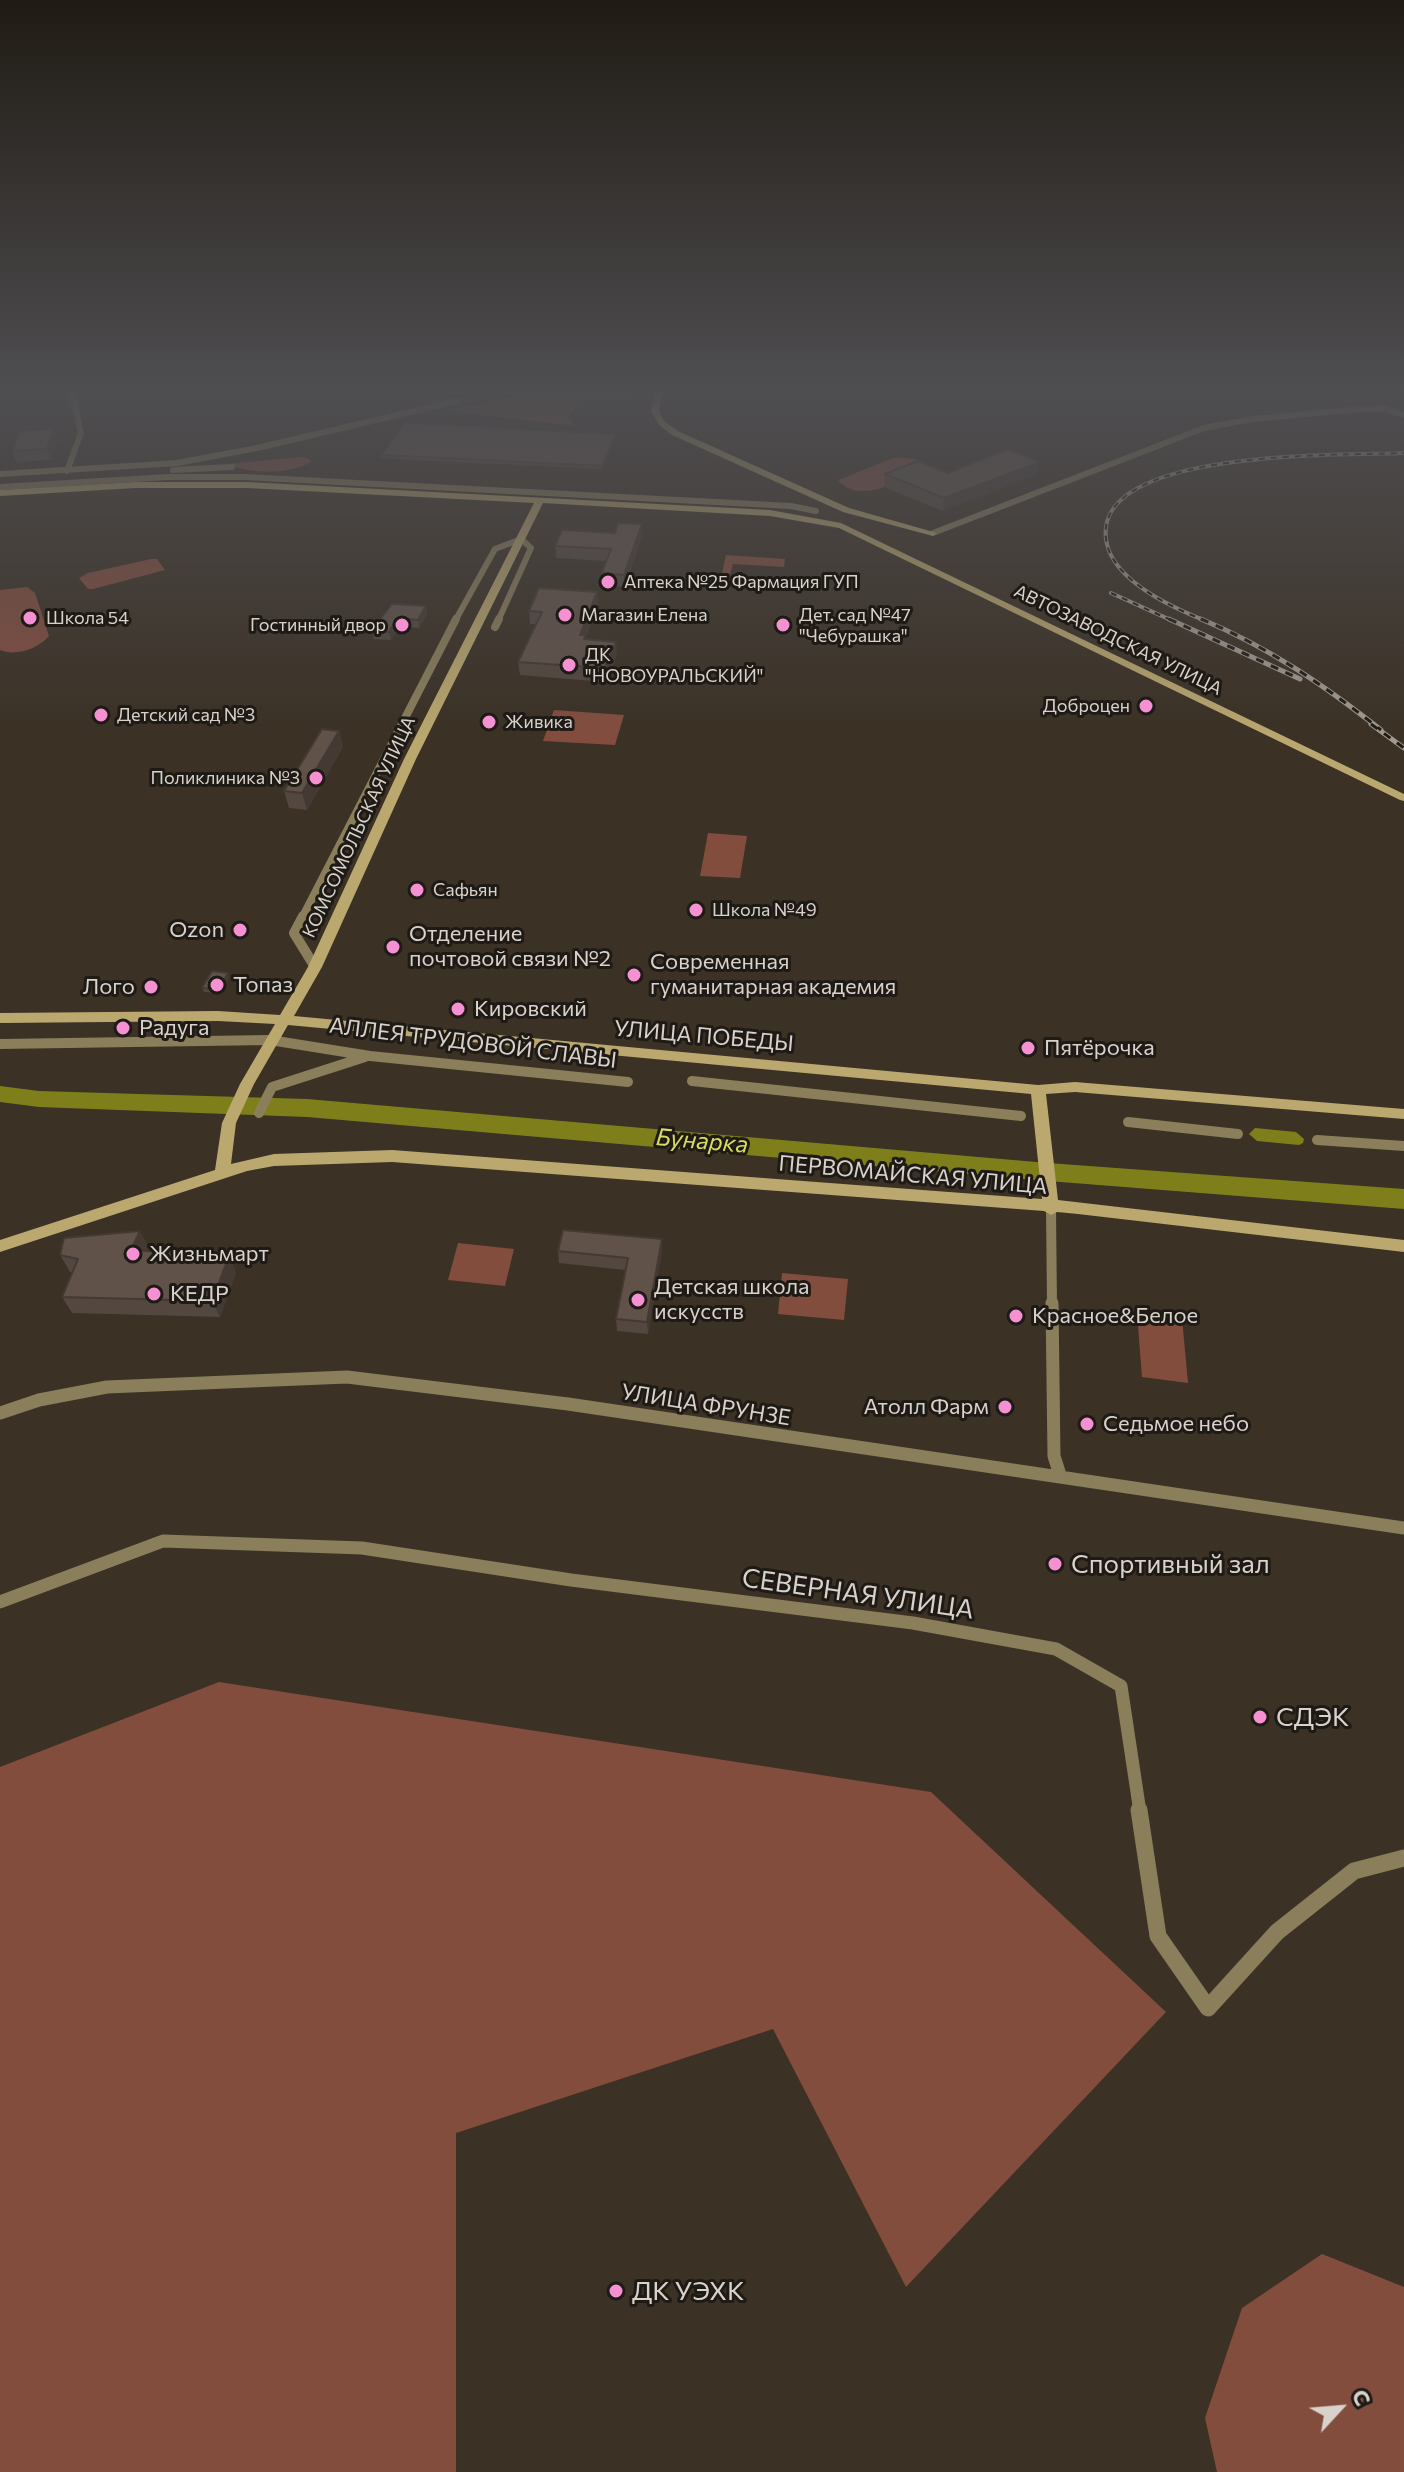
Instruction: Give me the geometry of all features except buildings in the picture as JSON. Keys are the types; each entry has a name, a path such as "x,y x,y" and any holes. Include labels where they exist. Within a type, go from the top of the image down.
{"street":[{"name":"КОМСОМОЛЬСКАЯ УЛИЦА","path":"222,1171 229,1123 264,1040 282,1022 315,967 410,759 536,508"},
{"name":"АВТОЗАВОДСКАЯ УЛИЦА","path":"688,508 770,513 841,526 1404,798"},
{"path":"803,508 816,511"},
{"path":"846,508 910,529 933,533"},
{"path":"910,529 914,541 997,508"},
{"path":"841,526 857,513"},
{"path":"315,967 294,933 423,680 495,549 521,539 531,548 495,627"},
{"path":"892,550 903,546"},
{"name":"УЛИЦА ПОБЕДЫ","path":"0,1018 218,1016 324,1022 1038,1090 1075,1087 1404,1114"},
{"name":"АЛЛЕЯ ТРУДОВОЙ СЛАВЫ","path":"0,1044 264,1040 314,1045 370,1056 628,1082"},
{"path":"259,1113 272,1087 370,1056"},
{"path":"692,1081 1021,1116"},
{"path":"1038,1090 1051,1209 1054,1456 1060,1475"},
{"path":"1128,1122 1238,1134"},
{"path":"1317,1140 1404,1146"},
{"name":"ПЕРВОМАЙСКАЯ УЛИЦА","path":"222,1171 274,1160 392,1156 634,1173 1051,1209 1078,1208 1404,1246"},
{"path":"0,1246 222,1171"},
{"name":"УЛИЦА ФРУНЗЕ","path":"0,1413 39,1400 107,1387 347,1377 568,1404 1404,1528"},
{"name":"СЕВЕРНАЯ УЛИЦА","path":"0,1602 163,1541 362,1548 571,1580 913,1623 1056,1649 1121,1686 1158,1936 1208,2008 1277,1932 1354,1871 1404,1858"}],"shaded area":[{"path":"726,555 785,559 784,567 733,564 729,578 721,578"},
{"path":"157,559 165,570 93,589 88,589 79,578 88,573"},
{"path":"27,587 35,593 49,636 27,650 0,650 0,590"},
{"path":"554,710 624,715 615,745 543,741"},
{"path":"708,833 747,836 740,878 700,876"},
{"path":"1255,1128 1296,1132 1304,1139 1303,1143 1257,1141 1249,1134"},
{"path":"458,1243 514,1249 505,1286 448,1280"},
{"path":"782,1273 848,1279 844,1320 778,1314"},
{"path":"1137,1313 1182,1318 1188,1383 1142,1377"},
{"path":"219,1682 931,1792 1166,2012 906,2287 773,2029 456,2133 456,2472 0,2472 0,1767"},
{"path":"1322,2254 1404,2287 1404,2472 1217,2472 1205,2418 1242,2308"}],"waterway":[{"name":"Бунарка","path":"0,1094 39,1099 307,1108 1048,1172 1404,1199"}],"railway":[{"path":"1114,508 1106,539 1110,554 1119,567 1131,580 1161,600 1206,621"},
{"path":"1111,593 1173,621"},
{"path":"1169,619 1300,679"},
{"path":"1201,619 1295,668 1381,730"},
{"path":"1371,724 1404,748"}],"place":[{"name":"Аптека №25 Фармация ГУП","path":"608,582"},
{"name":"Магазин Елена","path":"565,615"},
{"name":"Школа 54","path":"30,618"},
{"name":"Гостинный двор","path":"402,625"},
{"name":"Дет. сад №47 \"Чебурашка\"","path":"783,625"},
{"name":"ДК \"НОВОУРАЛЬСКИЙ\"","path":"569,665"},
{"name":"Доброцен","path":"1146,706"},
{"name":"Детский сад №3","path":"101,715"},
{"name":"Живика","path":"489,722"},
{"name":"Поликлиника №3","path":"316,778"},
{"name":"Сафьян","path":"417,890"},
{"name":"Школа №49","path":"696,910"},
{"name":"Ozon","path":"240,930"},
{"name":"Отделение почтовой связи №2","path":"393,947"},
{"name":"Современная гуманитарная академия","path":"634,975"},
{"name":"Топаз","path":"217,985"},
{"name":"Лого","path":"151,987"},
{"name":"Кировский","path":"458,1009"},
{"name":"Радуга","path":"123,1028"},
{"name":"Пятёрочка","path":"1028,1048"},
{"name":"Жизньмарт","path":"133,1254"},
{"name":"КЕДР","path":"154,1294"},
{"name":"Детская школа искусств","path":"638,1300"},
{"name":"Красное&Белое","path":"1016,1316"},
{"name":"Атолл Фарм","path":"1005,1407"},
{"name":"Седьмое небо","path":"1087,1424"},
{"name":"Спортивный зал","path":"1055,1564"},
{"name":"СДЭК","path":"1260,1717"},
{"name":"ДК УЭХК","path":"616,2291"}]}
